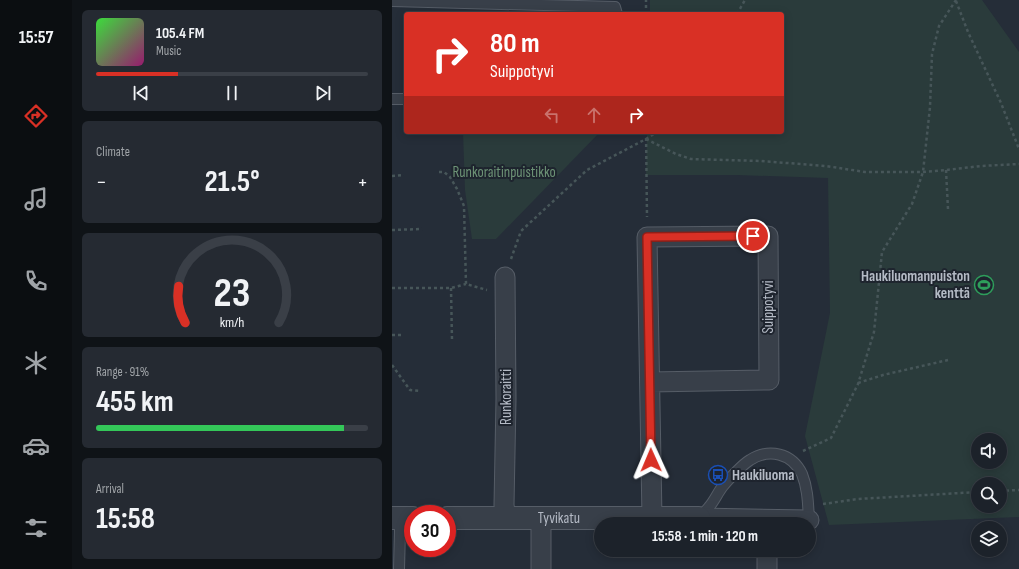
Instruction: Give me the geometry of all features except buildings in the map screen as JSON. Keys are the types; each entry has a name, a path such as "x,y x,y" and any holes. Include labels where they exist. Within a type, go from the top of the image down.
{"street":[{"name":"Suippotyvi","path":"647,237 768,236 768,380 650,382"},
{"path":"647,237 652,517"},
{"name":"Runkoraitti","path":"505,276 506,414 504,505 506,518"},
{"name":"Tyvikatu","path":"790,517 808,513"},
{"name":"Tyvikatu","path":"456,518 594,518"},
{"path":"541,518 541,569"},
{"path":"767,557 767,569"}],"lane":[{"path":"392,1 615,7 616,12"},
{"path":"392,100 404,100"},
{"path":"700,517 710,506 723,486 750,460 760,456 777,453 788,458 801,472 805,483 808,513"},
{"path":"399,569 401,518"}],"path":[{"path":"646,0 646,12"},
{"path":"738,12 745,0"},
{"path":"956,0 968,32 1001,103 1019,149"},
{"path":"788,458 831,438 858,384 874,332 882,252 912,204 923,172 930,107 932,54 939,26 956,0"},
{"path":"646,134 647,237"},
{"path":"505,276 521,231 587,170 654,134"},
{"path":"646,139 676,154 691,158 826,166 865,172 923,172 1019,164"},
{"path":"946,170 948,210"},
{"path":"439,172 444,172 450,177 464,206 466,284"},
{"path":"392,176 404,175"},
{"path":"392,230 422,229"},
{"path":"392,288 451,288 466,284 505,295"},
{"path":"451,288 452,340"},
{"path":"392,335 404,335"},
{"path":"858,384 883,375 948,360"},
{"path":"392,365 410,390 421,391"},
{"path":"1007,491 1019,490"},
{"path":"808,513 858,499 971,492"}],"green space":[{"path":"650,0 982,0 1019,52 1019,517 829,525 805,436 830,313 828,178 737,175 646,175 647,134 784,134 784,12 650,12"},
{"name":"Runkoraitinpuistikko","path":"463,134 598,134 496,239 472,239 465,190"}],"place":[{"name":"Haukiluomanpuiston kenttä","path":"984,285"},
{"name":"Haukiluoma","path":"718,475"}],"route":[{"path":"651,460 647,237 753,236"}]}
